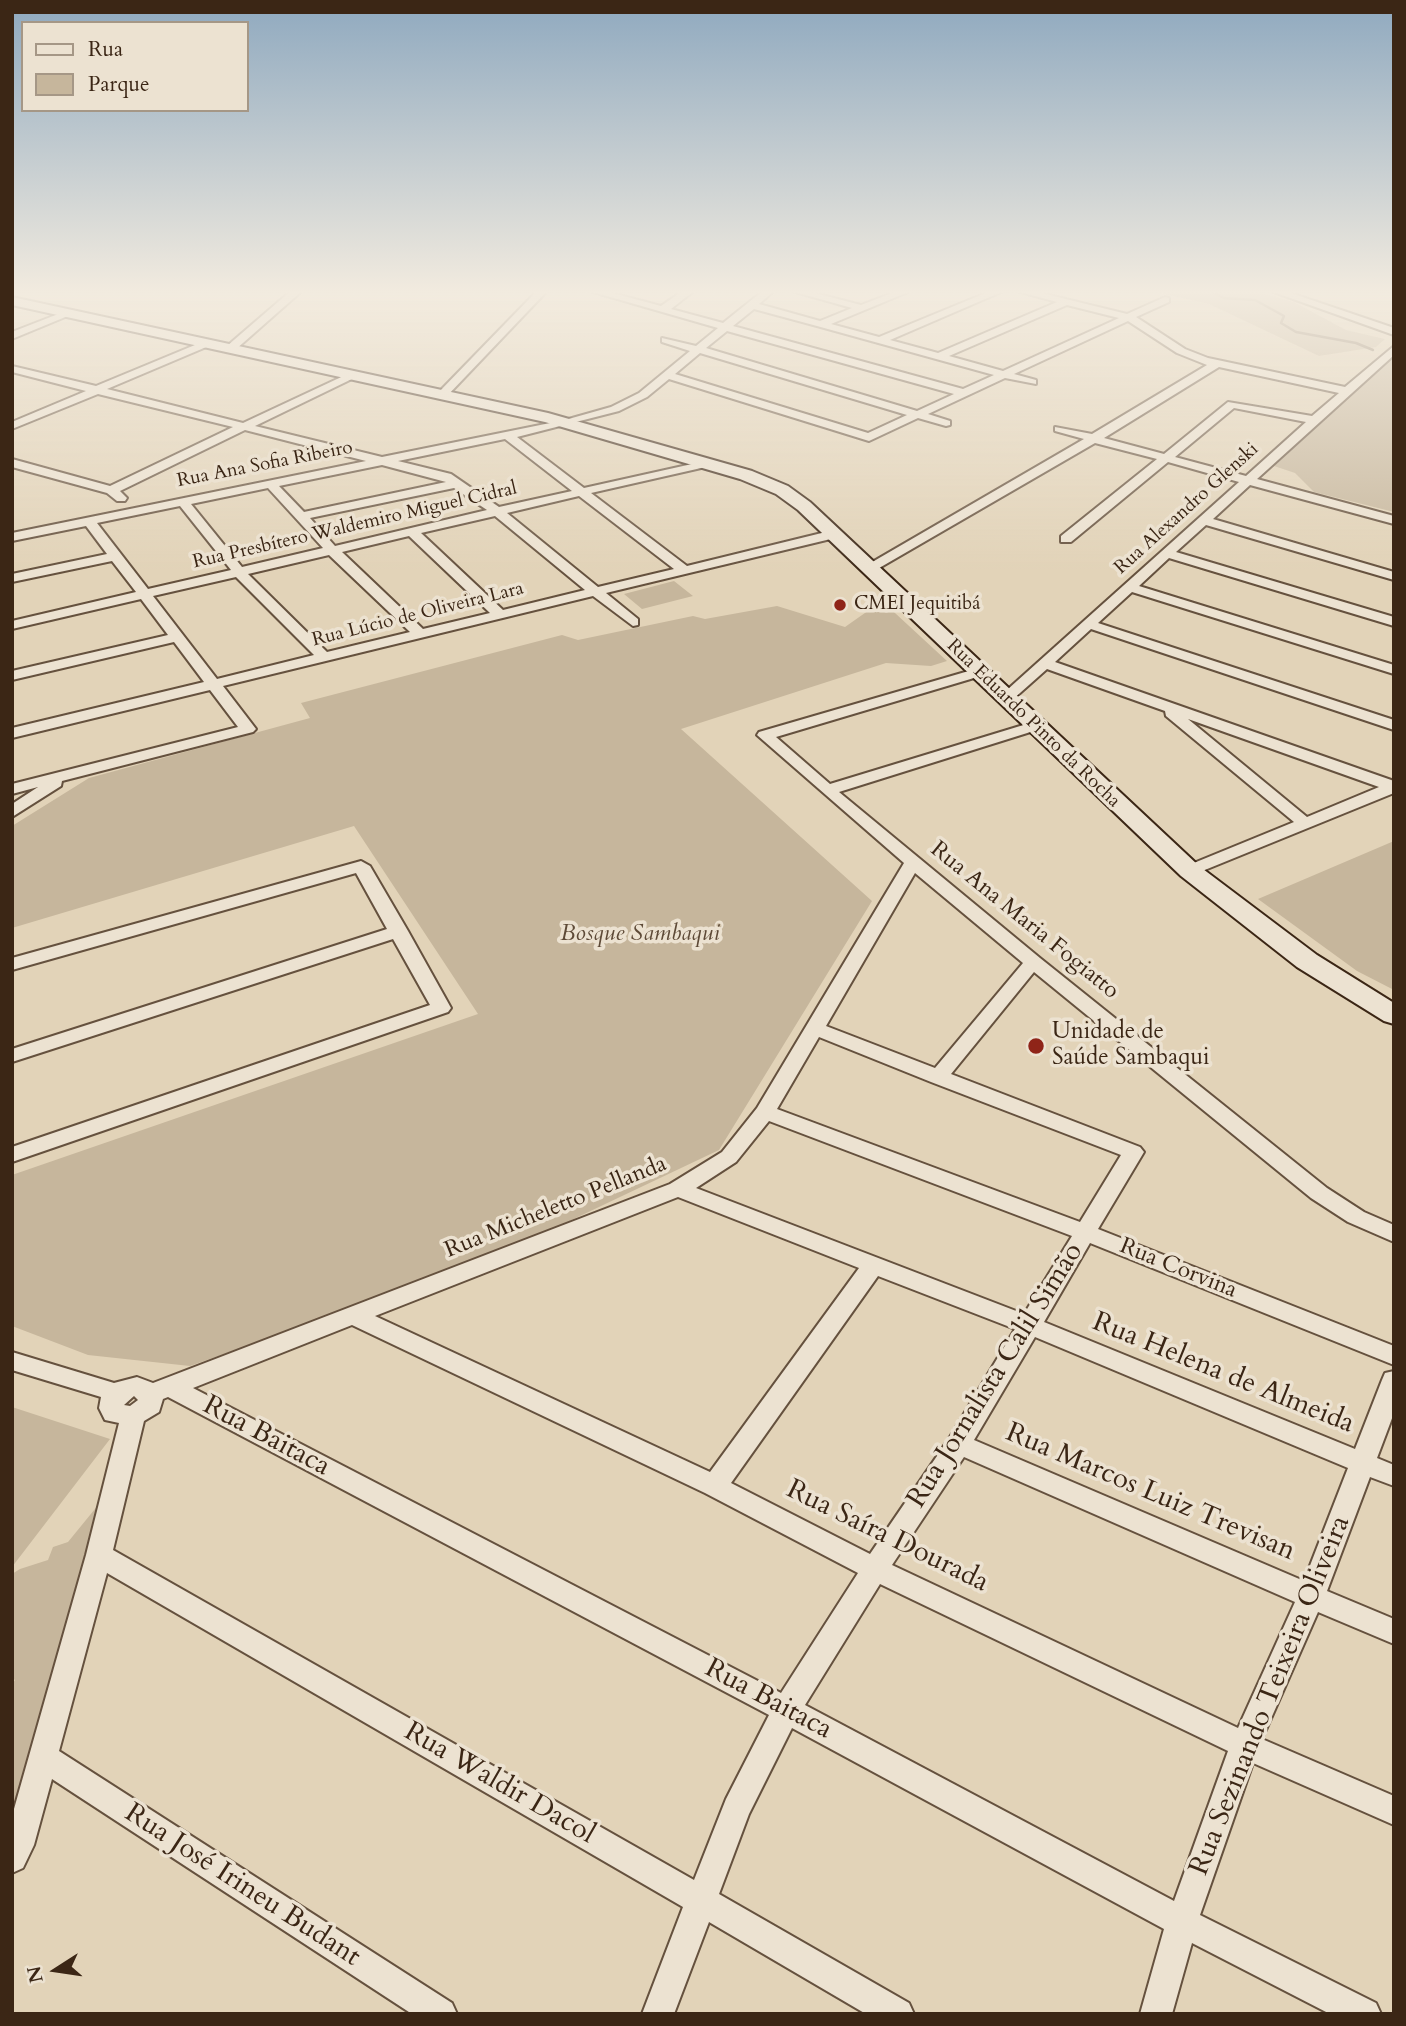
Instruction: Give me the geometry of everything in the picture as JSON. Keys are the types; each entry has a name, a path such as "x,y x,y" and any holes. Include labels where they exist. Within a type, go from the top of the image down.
{"main road":[{"name":"Rua Eduardo Pinto da Rocha","path":"395,385 566,423 706,463 758,479 798,500 1190,871 1297,954 1394,1015"}],"street":[{"path":"75,385 243,425 459,482 632,622"},
{"path":"12,425 110,385"},
{"path":"111,490 331,385"},
{"path":"442,395 452,385"},
{"name":"Rua Ana Sofia Ribeiro","path":"12,537 566,423 631,403 655,385"},
{"path":"698,385 869,437 982,385"},
{"path":"814,385 946,423"},
{"path":"934,385 964,393"},
{"path":"869,568 1182,385"},
{"path":"1316,385 1347,391"},
{"name":"Rua Alexandro Glenski","path":"1006,698 1354,385"},
{"path":"1066,538 1232,404 1314,420"},
{"path":"1059,429 1394,520"},
{"path":"508,436 684,570"},
{"path":"12,463 111,490 135,510"},
{"name":"Rua Presbítero Waldemiro Miguel Cidral","path":"12,625 706,463"},
{"path":"301,516 459,482"},
{"path":"271,484 333,551 420,634"},
{"path":"183,501 240,573 324,657"},
{"path":"12,789 248,729 88,520"},
{"path":"1203,520 1394,576"},
{"path":"412,533 500,615"},
{"name":"Rua Lúcio de Oliveira Lara","path":"12,733 834,534"},
{"path":"1167,553 1394,622"},
{"path":"12,578 115,556"},
{"path":"1129,587 1394,670"},
{"path":"1088,624 1394,725"},
{"path":"12,676 177,637"},
{"path":"1045,663 1394,787"},
{"name":"Rua Ana Maria Fogiatto","path":"979,672 765,735 1033,962 1319,1193 1356,1217 1394,1234"},
{"path":"1159,703 1305,823"},
{"path":"827,790 1035,726"},
{"path":"12,812 68,774"},
{"path":"1190,871 1394,787"},
{"name":"Rua Micheletto Pellanda","path":"161,1391 678,1189 729,1157 765,1112 913,862"},
{"path":"12,964 361,866 441,1008 12,1156"},
{"path":"12,1056 399,931"},
{"path":"816,1029 938,1077 1033,962"},
{"name":"Rua Jornalista Calil Simão","path":"658,2014 737,1809 786,1710 875,1569 959,1444 1133,1152 938,1077"},
{"name":"Rua Corvina","path":"765,1112 1085,1232 1394,1356"},
{"name":"Rua Helena de Almeida","path":"678,1189 1028,1325 1394,1476"},
{"path":"715,1486 874,1264"},
{"name":"Rua Saíra Dourada","path":"354,1316 715,1486 875,1569 1245,1745 1394,1811"},
{"path":"12,1361 117,1393 137,1386 161,1391 150,1405 132,1416 119,1416 114,1413 111,1403 117,1393"},
{"name":"Rua Sezinando Teixeira Oliveira","path":"1156,2014 1182,1922 1245,1745 1311,1597 1394,1380"},
{"name":"Rua Baitaca","path":"161,1391 786,1710 1182,1922 1365,2014"},
{"path":"12,1858 19,1845 99,1555 132,1416"},
{"name":"Rua Marcos Luiz Trevisan","path":"959,1444 1394,1632"},
{"name":"Rua Waldir Dacol","path":"99,1555 898,2014"},
{"name":"Rua José Irineu Budant","path":"43,1758 441,2014"}],"green space":[{"path":"1363,385 1394,385 1394,512 1314,492 1295,473 1274,466"},
{"path":"674,581 693,596 642,609 624,594"},
{"name":"Bosque Sambaqui","path":"882,601 947,661 931,666 886,663 681,729 872,901 719,1150 481,1263 190,1366 88,1355 12,1326 12,1175 478,1014 354,826 12,928 12,826 89,778 310,718 301,703 562,635 578,640 693,616 705,619 777,606 845,627"},
{"path":"1394,841 1394,990 1357,971 1258,899"},
{"path":"12,1407 110,1439 12,1567"},
{"path":"99,1504 12,1826 12,1685 15,1680 12,1678 12,1574 48,1560 53,1547 68,1542"}],"place":[{"name":"CMEI Jequitibá","path":"840,605"},
{"name":"Unidade de Saúde Sambaqui","path":"1036,1046"}]}
